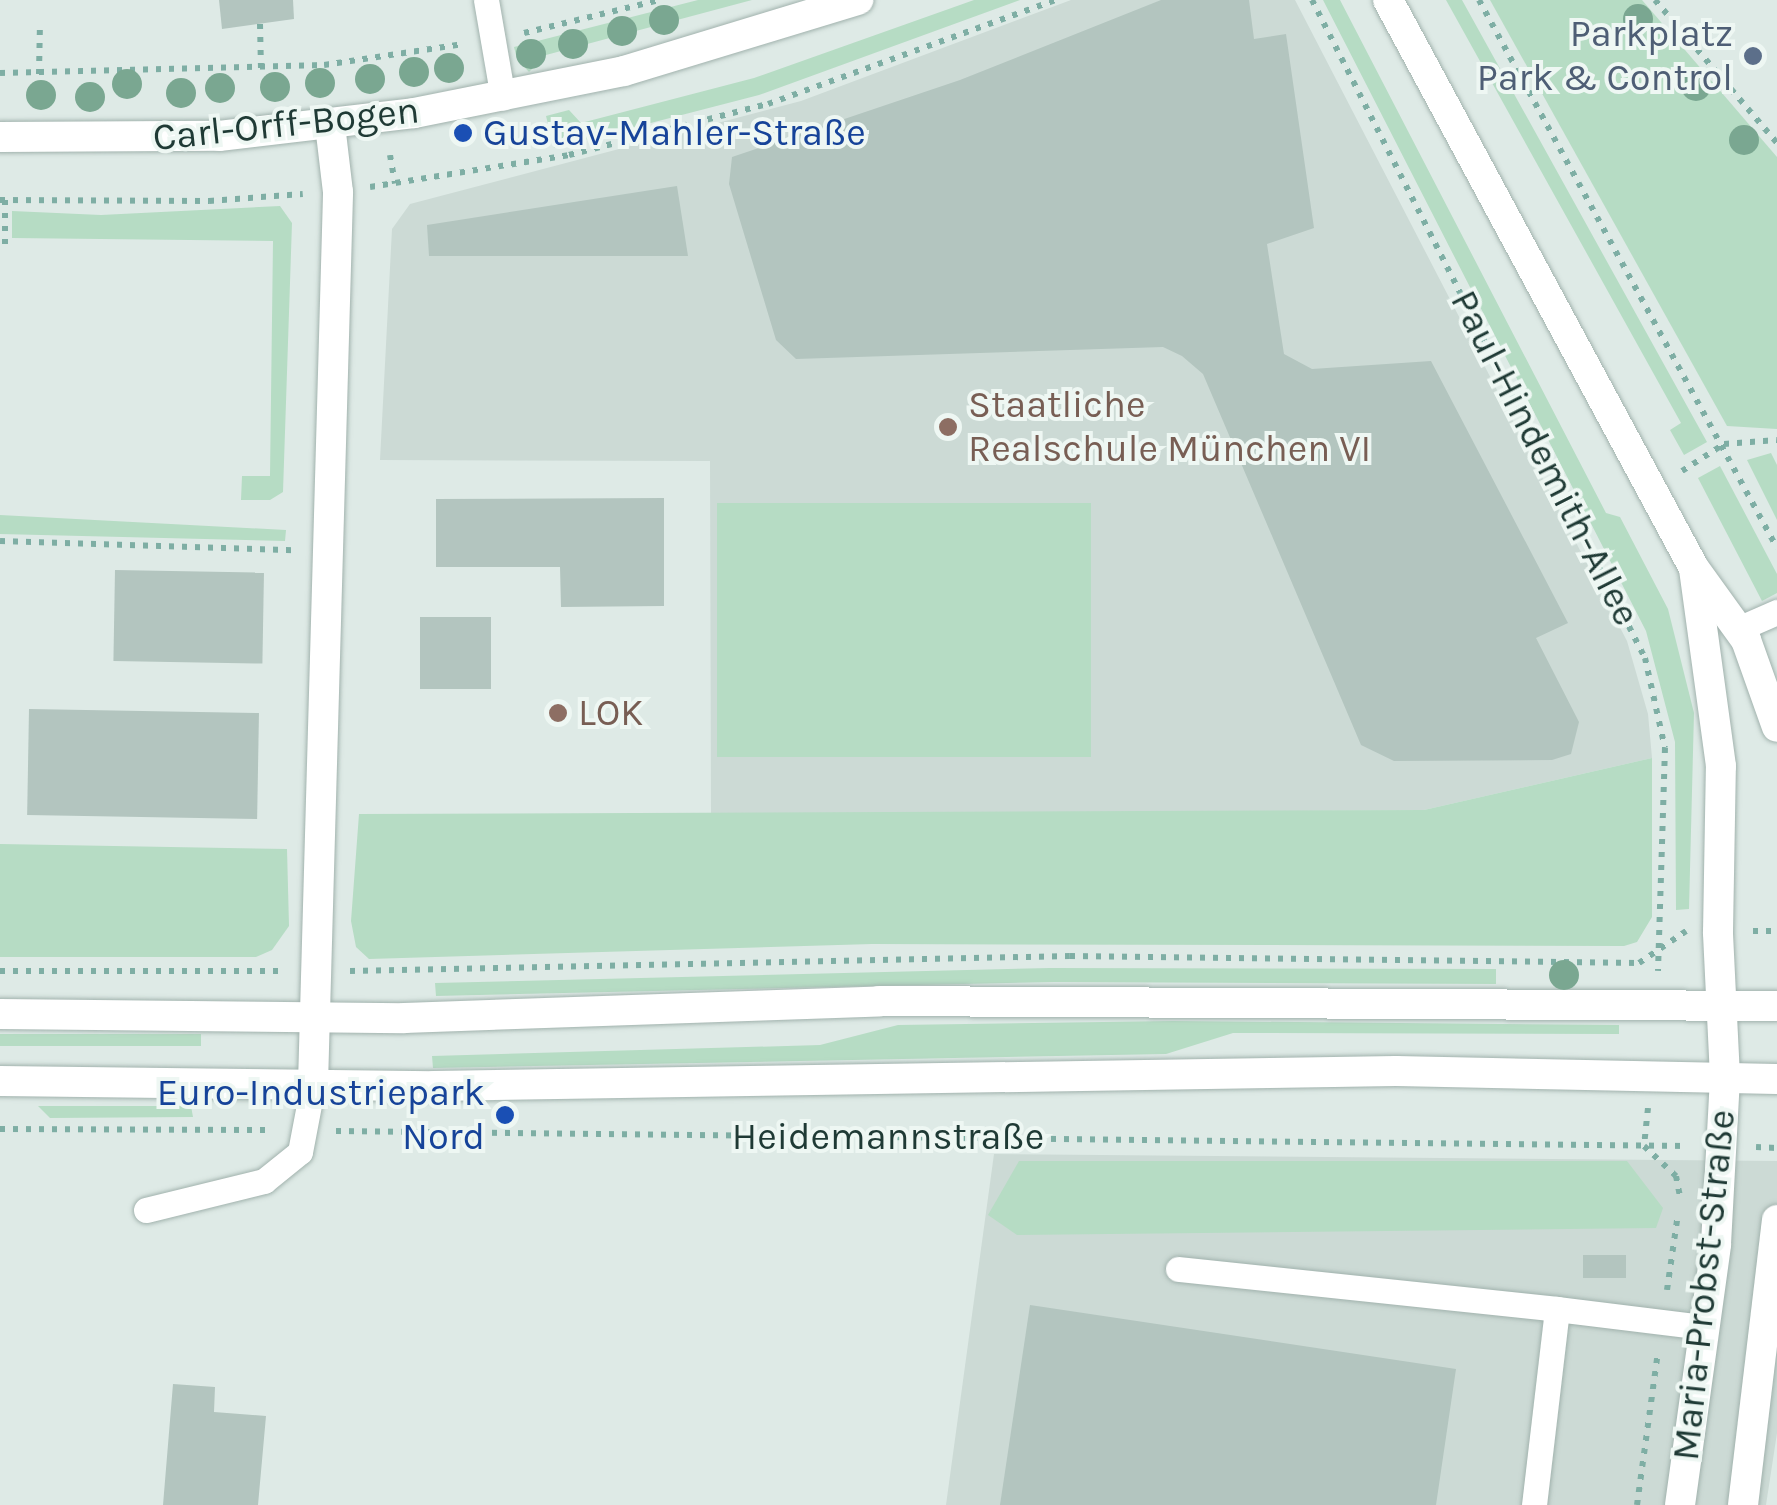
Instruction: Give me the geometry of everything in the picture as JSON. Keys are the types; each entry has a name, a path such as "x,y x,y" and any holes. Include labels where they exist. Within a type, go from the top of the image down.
{"street":[{"name":"Carl-Orff-Bogen","path":"0,136 219,136 330,126 504,98 624,71 858,0"},
{"name":"Paul-Hindemith-Allee","path":"1388,0 1694,568 1738,629 1777,728"},
{"path":"313,1084 338,192 330,126"},
{"name":"Paul-Hindemith-Allee","path":"1694,568 1721,766 1722,1005"},
{"path":"0,1014 315,1017 879,1001 1777,1006"},
{"name":"Maria-Probst-Straße","path":"1680,1505 1724,1146 1722,1005"},
{"name":"Heidemannstraße","path":"0,1081 313,1084 1396,1071 1777,1079"},
{"name":"Maria-Probst-Straße","path":"1743,1505 1777,1220"}],"lane":[{"path":"486,0 504,98"},
{"path":"1738,629 1777,612"},
{"path":"146,1210 264,1181 300,1152 308,1130 313,1084"},
{"path":"1178,1269 1704,1327"},
{"path":"1534,1505 1557,1309"}],"path":[{"name":"Carl-Orff-Bogen","path":"0,74 261,68 493,40 659,0"},
{"path":"5,250 2,200 209,202 338,192 569,155 768,104 1056,0"},
{"name":"Paul-Hindemith-Allee","path":"1312,0 1645,658 1664,748 1661,947"},
{"path":"1478,0 1724,444 1777,548"},
{"path":"1655,0 1777,144"},
{"path":"39,74 40,24"},
{"path":"260,24 261,68"},
{"path":"390,155 395,184"},
{"path":"1653,490 1724,444 1777,440"},
{"path":"0,542 328,552"},
{"name":"Heidemannstraße","path":"0,1129 1777,1148"}],"shaded area":[{"name":"Staatliche Realschule München VI","path":"1071,0 1295,0 1627,641 1648,714 1652,758 1424,810 711,816 710,461 380,460 392,229 410,204 801,101"},
{"path":"994,1154 1777,1161 1777,1433 1766,1505 946,1505"}],"green space":[{"path":"698,0 752,0 546,55 529,72 517,59 514,47"},
{"path":"974,0 1020,0 759,95 554,148 546,116 569,110 581,123 754,78"},
{"path":"1323,0 1340,0 1606,513 1620,517 1668,609 1694,713 1689,909 1676,910 1675,742 1646,631"},
{"path":"1446,0 1462,0 1707,442 1684,455 1670,430 1681,423"},
{"path":"1490,0 1642,0 1777,157 1777,429 1727,426"},
{"path":"280,206 292,223 283,492 270,500 241,500 242,476 270,476 273,241 12,238 12,211 101,215"},
{"path":"1771,453 1777,465 1777,520 1747,460"},
{"path":"1720,466 1777,574 1777,593 1762,601 1698,478"},
{"path":"717,503 1091,503 1091,757 717,757"},
{"path":"0,515 286,530 285,541 0,534"},
{"path":"1652,758 1652,917 1637,942 1624,946 872,944 369,959 356,947 351,921 359,814 1424,810"},
{"path":"0,844 287,849 289,926 272,950 256,957 0,957"},
{"path":"1050,968 1496,969 1496,984 1054,982 436,996 435,983"},
{"path":"1173,1021 1619,1025 1619,1034 1233,1033 1166,1054 433,1068 432,1056 820,1045 898,1025"},
{"path":"0,1034 201,1034 201,1046 0,1046"},
{"path":"38,1106 191,1106 193,1117 50,1118"},
{"path":"1019,1161 1627,1161 1663,1208 1656,1228 1017,1235 988,1215"}],"building":[{"path":"219,0 293,0 294,19 222,29"},
{"path":"1161,0 1249,0 1254,39 1286,34 1314,228 1267,244 1284,354 1312,369 1431,361 1568,623 1536,638 1579,722 1571,754 1552,760 1394,761 1361,745 1203,374 1182,356 1163,347 796,359 776,340 729,184 732,157 960,80"},
{"path":"677,186 688,256 429,256 427,225"},
{"path":"664,498 664,606 561,607 560,567 436,567 436,499"},
{"path":"115,570 264,573 262,664 113,661"},
{"path":"420,617 491,617 491,689 420,689"},
{"path":"29,709 259,713 257,819 27,815"},
{"path":"1583,1255 1626,1255 1626,1278 1583,1278"},
{"path":"1030,1305 1456,1369 1436,1505 1000,1505"},
{"path":"173,1384 215,1387 214,1412 266,1416 258,1505 163,1505"}],"place":[{"name":"Parkplatz Park & Control","path":"1753,56"},
{"name":"Gustav-Mahler-Straße","path":"463,133"},
{"name":"Staatliche Realschule München VI","path":"948,427"},
{"name":"LOK","path":"558,713"},
{"name":"Euro-Industriepark Nord","path":"505,1115"}]}
